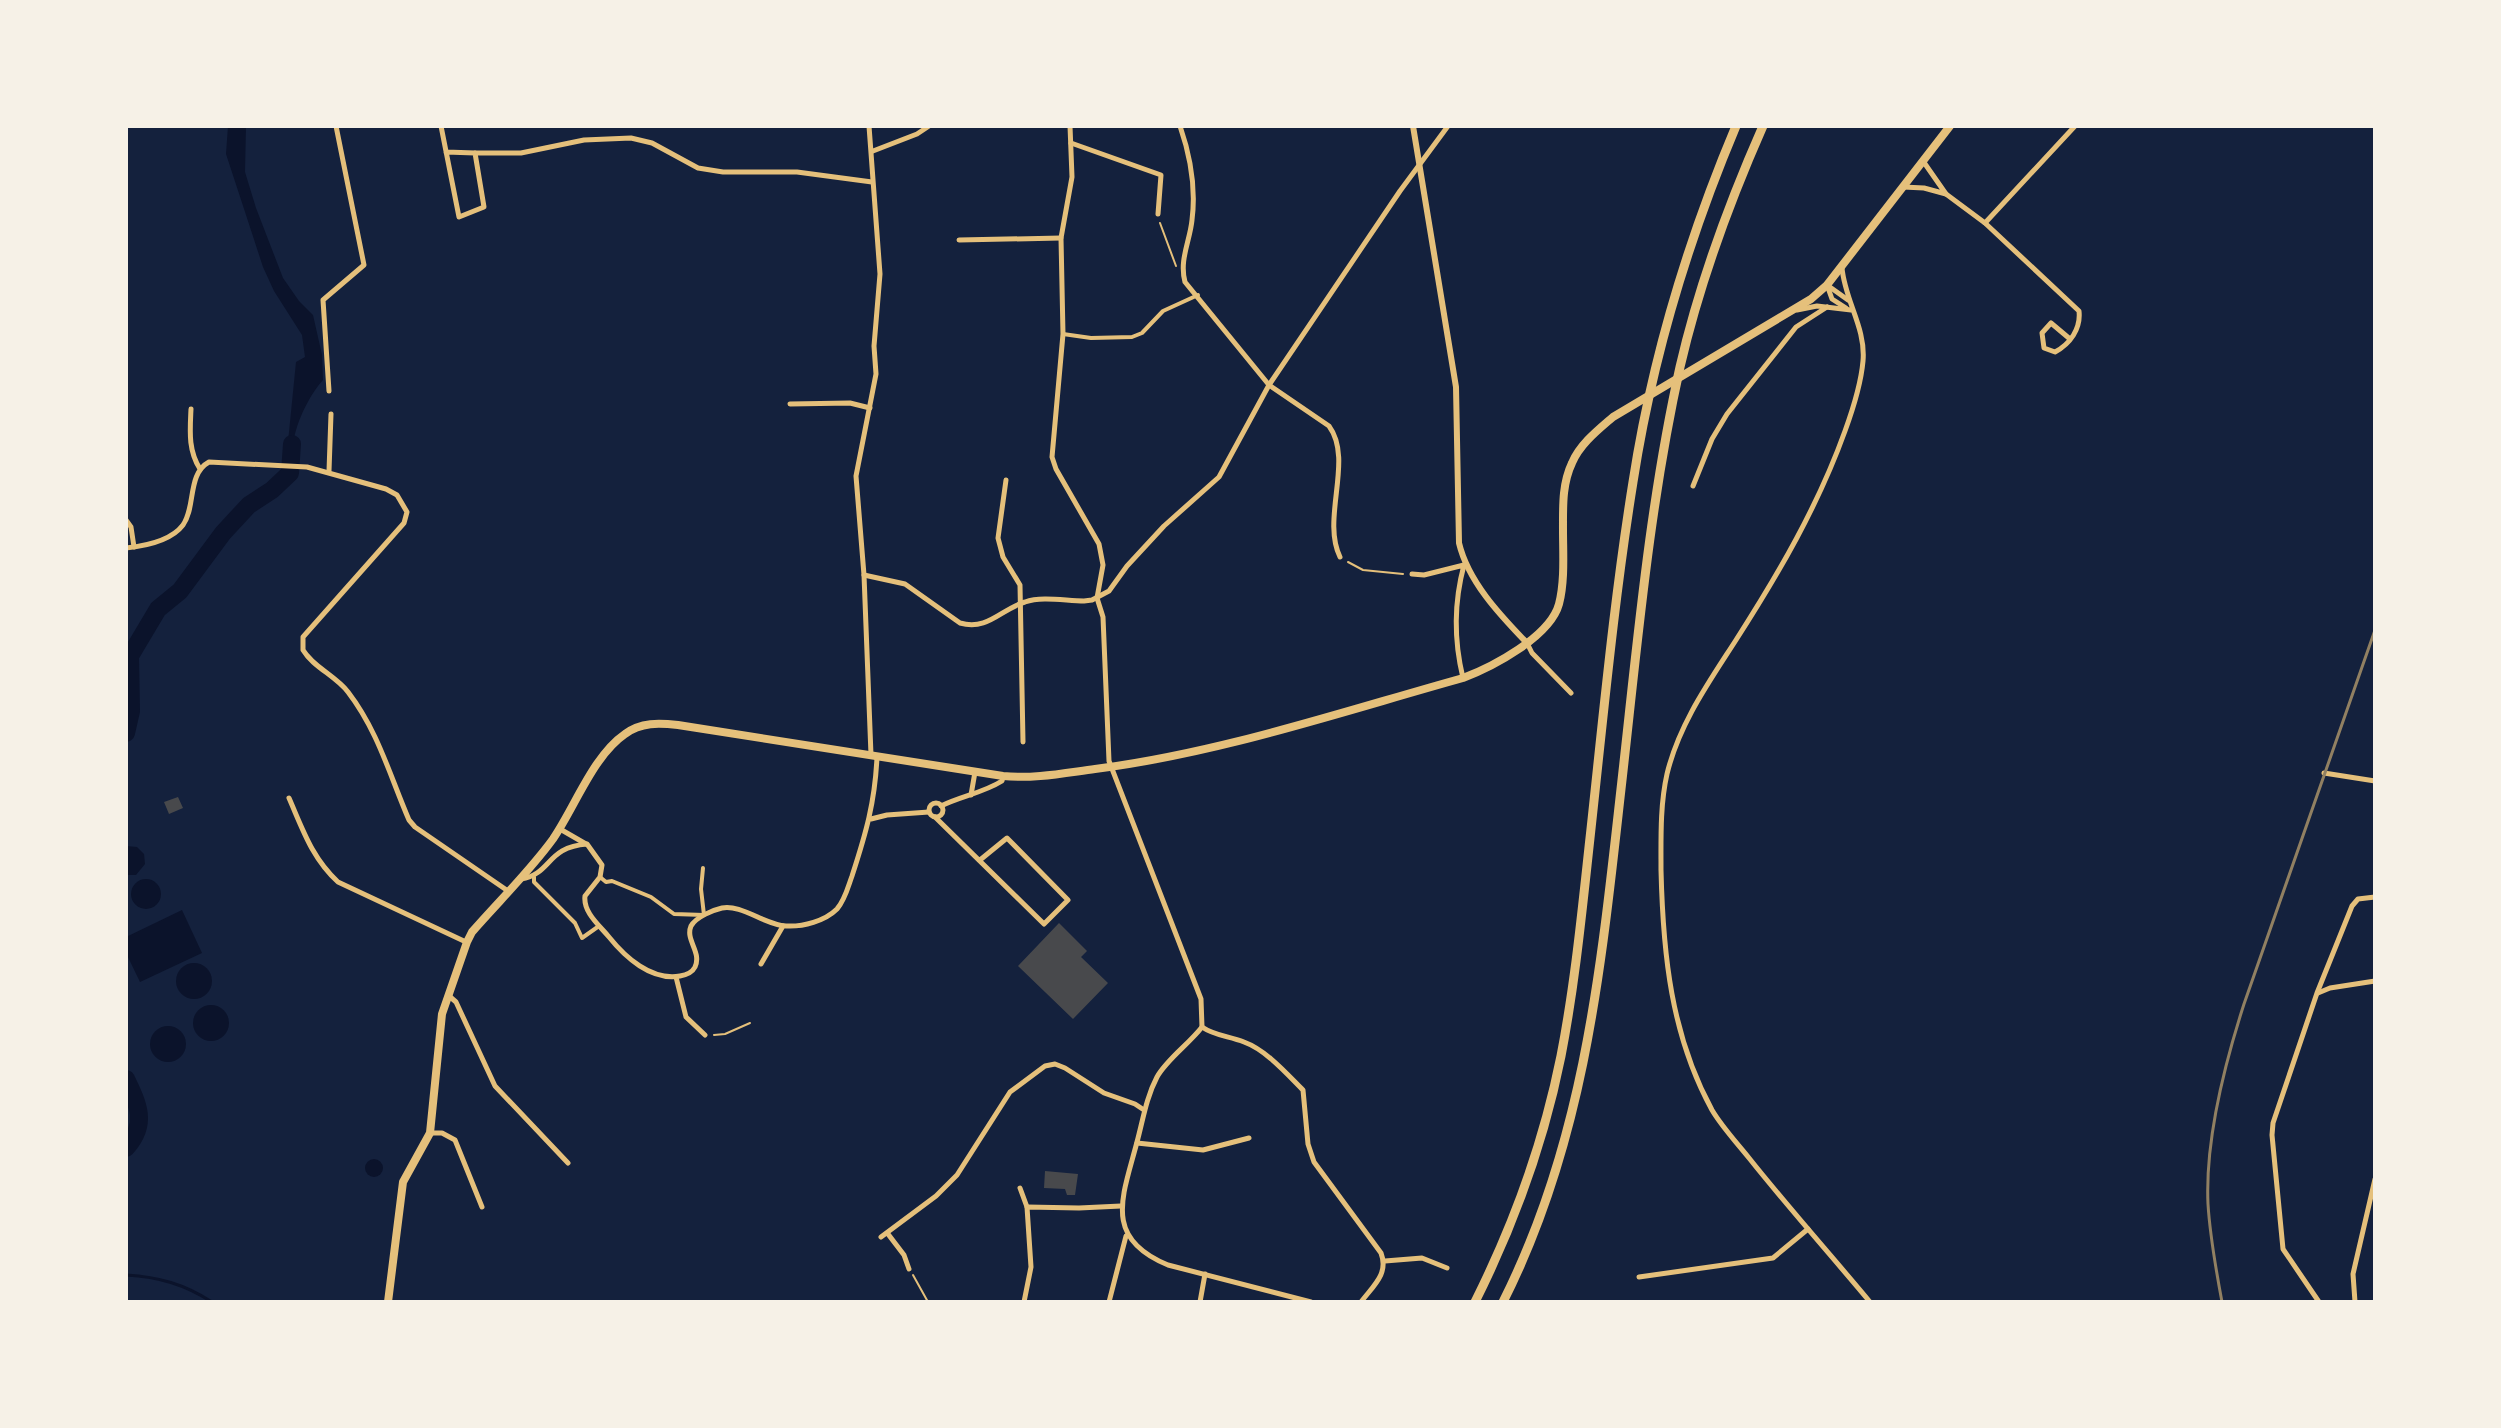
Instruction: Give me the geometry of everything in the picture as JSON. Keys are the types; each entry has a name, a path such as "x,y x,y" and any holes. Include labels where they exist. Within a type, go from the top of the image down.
{"highway":[{"path":"1475,1302 1522,1195 1544,1128 1561,1058 1583,899 1619,580 1645,412 1666,324 1692,242 1736,126"},
{"path":"1503,1302 1556,1172 1590,1035 1645,577 1680,366 1709,268 1763,126"}],"main road":[{"path":"388,1302 403,1182 430,1133 439,1029 467,942 559,828 612,745 625,733 657,723 678,725 981,773 1031,777 1112,767 1215,748 1463,678 1492,666 1546,626 1559,604 1564,491 1572,461 1588,439 1613,417 1796,310 1827,285 1950,126"}],"street":[{"path":"329,391 323,300 364,265 336,126"},
{"path":"441,126 459,217 484,207 475,153"},
{"path":"600,877 606,882 612,881 651,897 674,914 704,915 728,907 783,926 811,923 838,908 847,891 870,819 874,755 856,476 876,374 874,346 880,274 869,126"},
{"path":"873,151 917,134 929,126"},
{"path":"1070,126 1072,177 1061,238 1063,334 1052,457 1099,544 1103,565 1097,598 1103,617 1109,761 1201,999 1202,1027 1158,1075 1144,1110 1127,1174 1121,1206 1122,1221 1127,1235 1152,1259 1291,1300 1311,1302"},
{"path":"1180,126 1193,191 1192,220 1184,255 1185,282 1269,385 1329,426 1335,435 1338,446 1336,549 1340,557"},
{"path":"1413,126 1456,387 1459,543 1464,565 1532,653 1571,693"},
{"path":"864,575 905,584 960,623 968,625 990,622 1020,603 1036,600 1084,601 1109,591 1127,566 1173,517 1219,477 1269,385 1339,279 1448,126"},
{"path":"1985,223 2075,126"},
{"path":"446,152 521,153 584,140 631,138 652,143 698,168 797,172 872,182"},
{"path":"1071,143 1161,175 1158,214"},
{"path":"1923,161 1946,194 1985,223 2079,311 2078,327 2070,339 2055,352 2044,348 2042,333 2051,323 2070,339"},
{"path":"1902,187 1924,188 1946,194"},
{"path":"959,240 1061,238"},
{"path":"1842,265 1851,310 1862,331 1863,365 1852,412 1808,519 1764,596 1687,717 1667,772 1662,803 1665,956 1671,997 1685,1051 1713,1112 1870,1302"},
{"path":"1827,285 1849,301"},
{"path":"1827,285 1832,299 1851,310"},
{"path":"1063,334 1091,338 1132,337 1142,333 1163,311 1198,295"},
{"path":"1796,310 1827,307 1851,310"},
{"path":"1693,486 1712,439 1727,414 1796,327 1827,307"},
{"path":"790,404 850,403 870,408"},
{"path":"191,409 191,448 200,469"},
{"path":"329,471 331,414"},
{"path":"126,548 168,538 184,524 200,469 209,462 307,467 329,471 397,495 405,506 406,517 399,529 303,637 303,650 346,688 374,730 409,820 508,891"},
{"path":"1006,480 998,538 1003,557 1020,585 1023,742"},
{"path":"126,520 131,527 134,547"},
{"path":"1412,574 1424,575 1464,565"},
{"path":"1463,678 1457,654 1456,621 1464,565"},
{"path":"971,795 981,773"},
{"path":"2324,773 2375,781"},
{"path":"929,812 933,804 941,806 988,790 1002,781 1003,776"},
{"path":"289,798 309,847 321,867 338,882 467,942"},
{"path":"935,817 941,815 941,806"},
{"path":"870,819 929,812 1044,924 1068,900 1007,838 980,860"},
{"path":"559,828 587,844 602,865 600,877 585,896 584,903 632,962 649,971 676,977 692,971 698,953 690,932 704,915"},
{"path":"518,880 534,877 561,850 571,845 587,844"},
{"path":"703,868 701,889 704,915"},
{"path":"534,877 534,882 575,923 582,938 599,925"},
{"path":"2319,1302 2283,1249 2272,1135 2278,1103 2352,906 2358,899 2375,897"},
{"path":"761,964 783,926"},
{"path":"676,977 686,1017 705,1035"},
{"path":"2317,993 2375,981"},
{"path":"448,995 456,1002 495,1086 568,1163"},
{"path":"1202,1027 1210,1033 1246,1042 1259,1050 1303,1090 1308,1144 1314,1162 1385,1261 1383,1273 1361,1302"},
{"path":"881,1237 936,1196 957,1175 1010,1092 1045,1066 1055,1064 1065,1068 1104,1093 1144,1110"},
{"path":"430,1133 442,1133 455,1140 482,1207"},
{"path":"1137,1143 1203,1150 1249,1138"},
{"path":"2355,1302 2353,1274 2375,1179"},
{"path":"1020,1188 1027,1207 1031,1267 1024,1302"},
{"path":"1027,1207 1121,1206"},
{"path":"1639,1277 1773,1258 1808,1229"},
{"path":"888,1234 904,1255 909,1269"},
{"path":"1109,1302 1127,1235"},
{"path":"1385,1261 1422,1258 1447,1268"},
{"path":"1200,1302 1205,1274"}],"path":[{"path":"1158,214 1174,262"},
{"path":"1340,557 1363,570 1412,574"},
{"path":"705,1035 725,1034 750,1023"},
{"path":"909,1269 928,1302"}],"water":[{"path":"228,126 246,126 245,172 256,208 283,278 313,315 322,355 323,380 305,407 293,443 296,463 286,462 296,362 305,357 302,335 263,267 226,154"},
{"path":"126,846 137,847 144,854 145,864 136,875 126,875"},
{"path":"146,879 157,883 161,894 157,905 146,909 135,905 131,894 135,883"},
{"path":"182,910 202,953 140,982 126,953 126,937"},
{"path":"194,963 207,968 212,981 207,994 194,999 181,994 176,981 181,968"},
{"path":"211,1005 224,1010 229,1023 224,1036 211,1041 198,1036 193,1023 198,1010"},
{"path":"168,1026 180,1032 186,1044 180,1056 168,1062 156,1056 150,1044 156,1032"},
{"path":"374,1159 383,1168 374,1177 365,1168"}],"building":[{"path":"178,797 183,808 169,814 164,802"},
{"path":"1059,923 1087,951 1081,957 1108,983 1073,1019 1018,966"},
{"path":"1045,1171 1078,1174 1075,1195 1067,1195 1065,1189 1044,1188"}],"waterway":[{"path":"126,733 131,711 130,656 158,609 180,591 223,533 249,505 290,473 292,444"},
{"path":"126,1079 139,1114 137,1131 126,1148"},
{"path":"126,1275 171,1282 212,1302"}],"railway":[{"path":"2222,1302 2210,1229 2208,1179 2223,1077 2244,1004 2375,630"}]}
